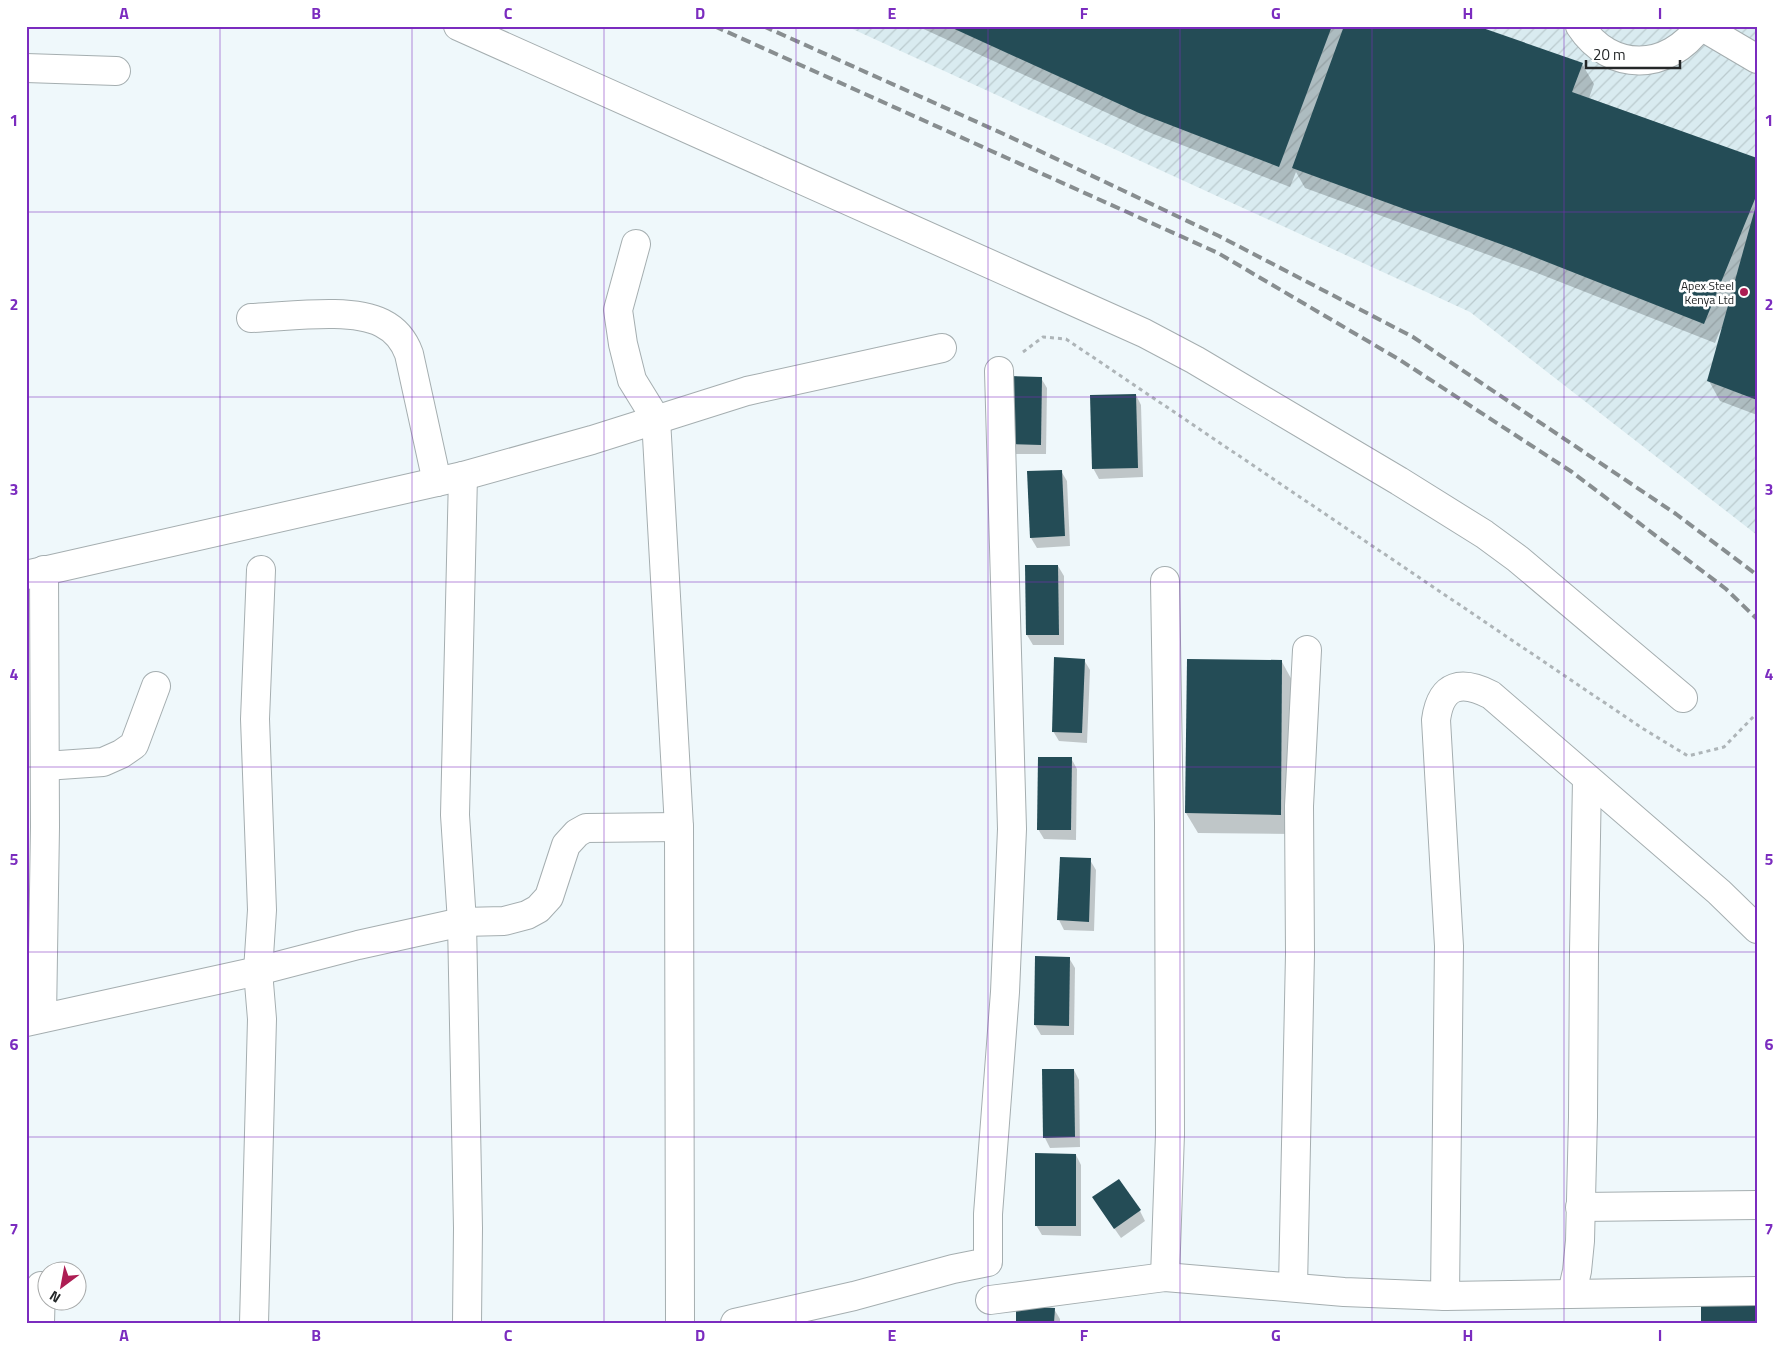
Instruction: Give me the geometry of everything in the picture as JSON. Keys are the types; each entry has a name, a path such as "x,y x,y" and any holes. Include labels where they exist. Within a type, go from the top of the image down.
{"street":[{"path":"458,26 1134,328 1195,360 1399,480 1484,534 1518,559 1683,698"},
{"path":"1580,26 1590,40 1603,50 1617,57 1632,60 1649,60 1664,56 1678,49 1691,39 1701,26 1757,59"},
{"path":"26,68 116,71"},
{"path":"636,244 618,310 623,344 632,380 656,419 679,827 680,1323"},
{"path":"252,318 330,314 361,317 382,323 396,332 405,344 408,354 436,482"},
{"path":"679,827 586,828 577,833 566,845 549,897 538,909 526,915 504,921 462,922 358,945 258,971 34,1020 45,827 45,766 35,572 462,476 592,440 747,391 942,348"},
{"path":"999,371 1012,829 1005,992 988,1214 989,1311 1165,1277 1276,1288 1293,1287 1344,1292 1445,1296 1757,1291"},
{"path":"462,476 455,815 462,922 468,1228 467,1323"},
{"path":"254,1323 262,1019 258,971 262,910 255,719 261,570"},
{"path":"1164,581 1169,823 1170,1124 1165,1277"},
{"path":"1293,1287 1300,954 1299,806 1306,650"},
{"path":"1445,1296 1448,946 1436,720 1443,696 1463,685 1476,687 1491,695 1718,892 1757,929"},
{"path":"45,766 103,762 121,754 134,745 156,686"},
{"path":"1572,1293 1580,1241 1584,1117 1584,951 1588,778"},
{"path":"1580,1207 1757,1205"},
{"path":"735,1323 854,1296 954,1269 988,1262"}],"path":[{"path":"999,371 1043,337 1066,339 1642,728 1688,756 1724,747 1757,713"}],"shaded area":[{"path":"846,26 1757,26 1757,535 1470,312"}],"building":[{"path":"948,26 1332,26 1279,167 1139,113"},
{"path":"1344,26 1477,26 1583,63 1572,92 1757,158 1757,194 1704,324 1514,249 1292,168"},
{"name":"Apex Steel Kenya Ltd","path":"1757,205 1757,400 1707,381"},
{"path":"1007,376 1042,377 1041,445 1005,444"},
{"path":"1136,394 1138,468 1092,469 1090,395"},
{"path":"1062,470 1065,536 1030,538 1027,471"},
{"path":"1025,565 1058,565 1059,635 1026,635"},
{"path":"1054,657 1085,659 1082,733 1052,732"},
{"path":"1187,659 1282,660 1281,815 1185,813"},
{"path":"1038,757 1072,757 1071,830 1037,830"},
{"path":"1060,857 1091,858 1089,922 1057,920"},
{"path":"1035,956 1070,957 1069,1026 1034,1025"},
{"path":"1042,1069 1074,1069 1075,1137 1043,1138"},
{"path":"1035,1153 1076,1154 1076,1226 1035,1226"},
{"path":"1119,1179 1141,1210 1114,1229 1092,1197"},
{"path":"1701,1302 1757,1303 1757,1323 1701,1323"},
{"path":"1016,1306 1055,1308 1054,1323 1016,1323"}],"railway":[{"path":"714,26 1218,253 1400,360 1572,472 1726,589 1757,619"},
{"path":"763,26 1006,135 1219,236 1413,337 1676,514 1757,575"}],"place":[{"name":"Apex Steel Kenya Ltd","path":"1744,292"}]}
